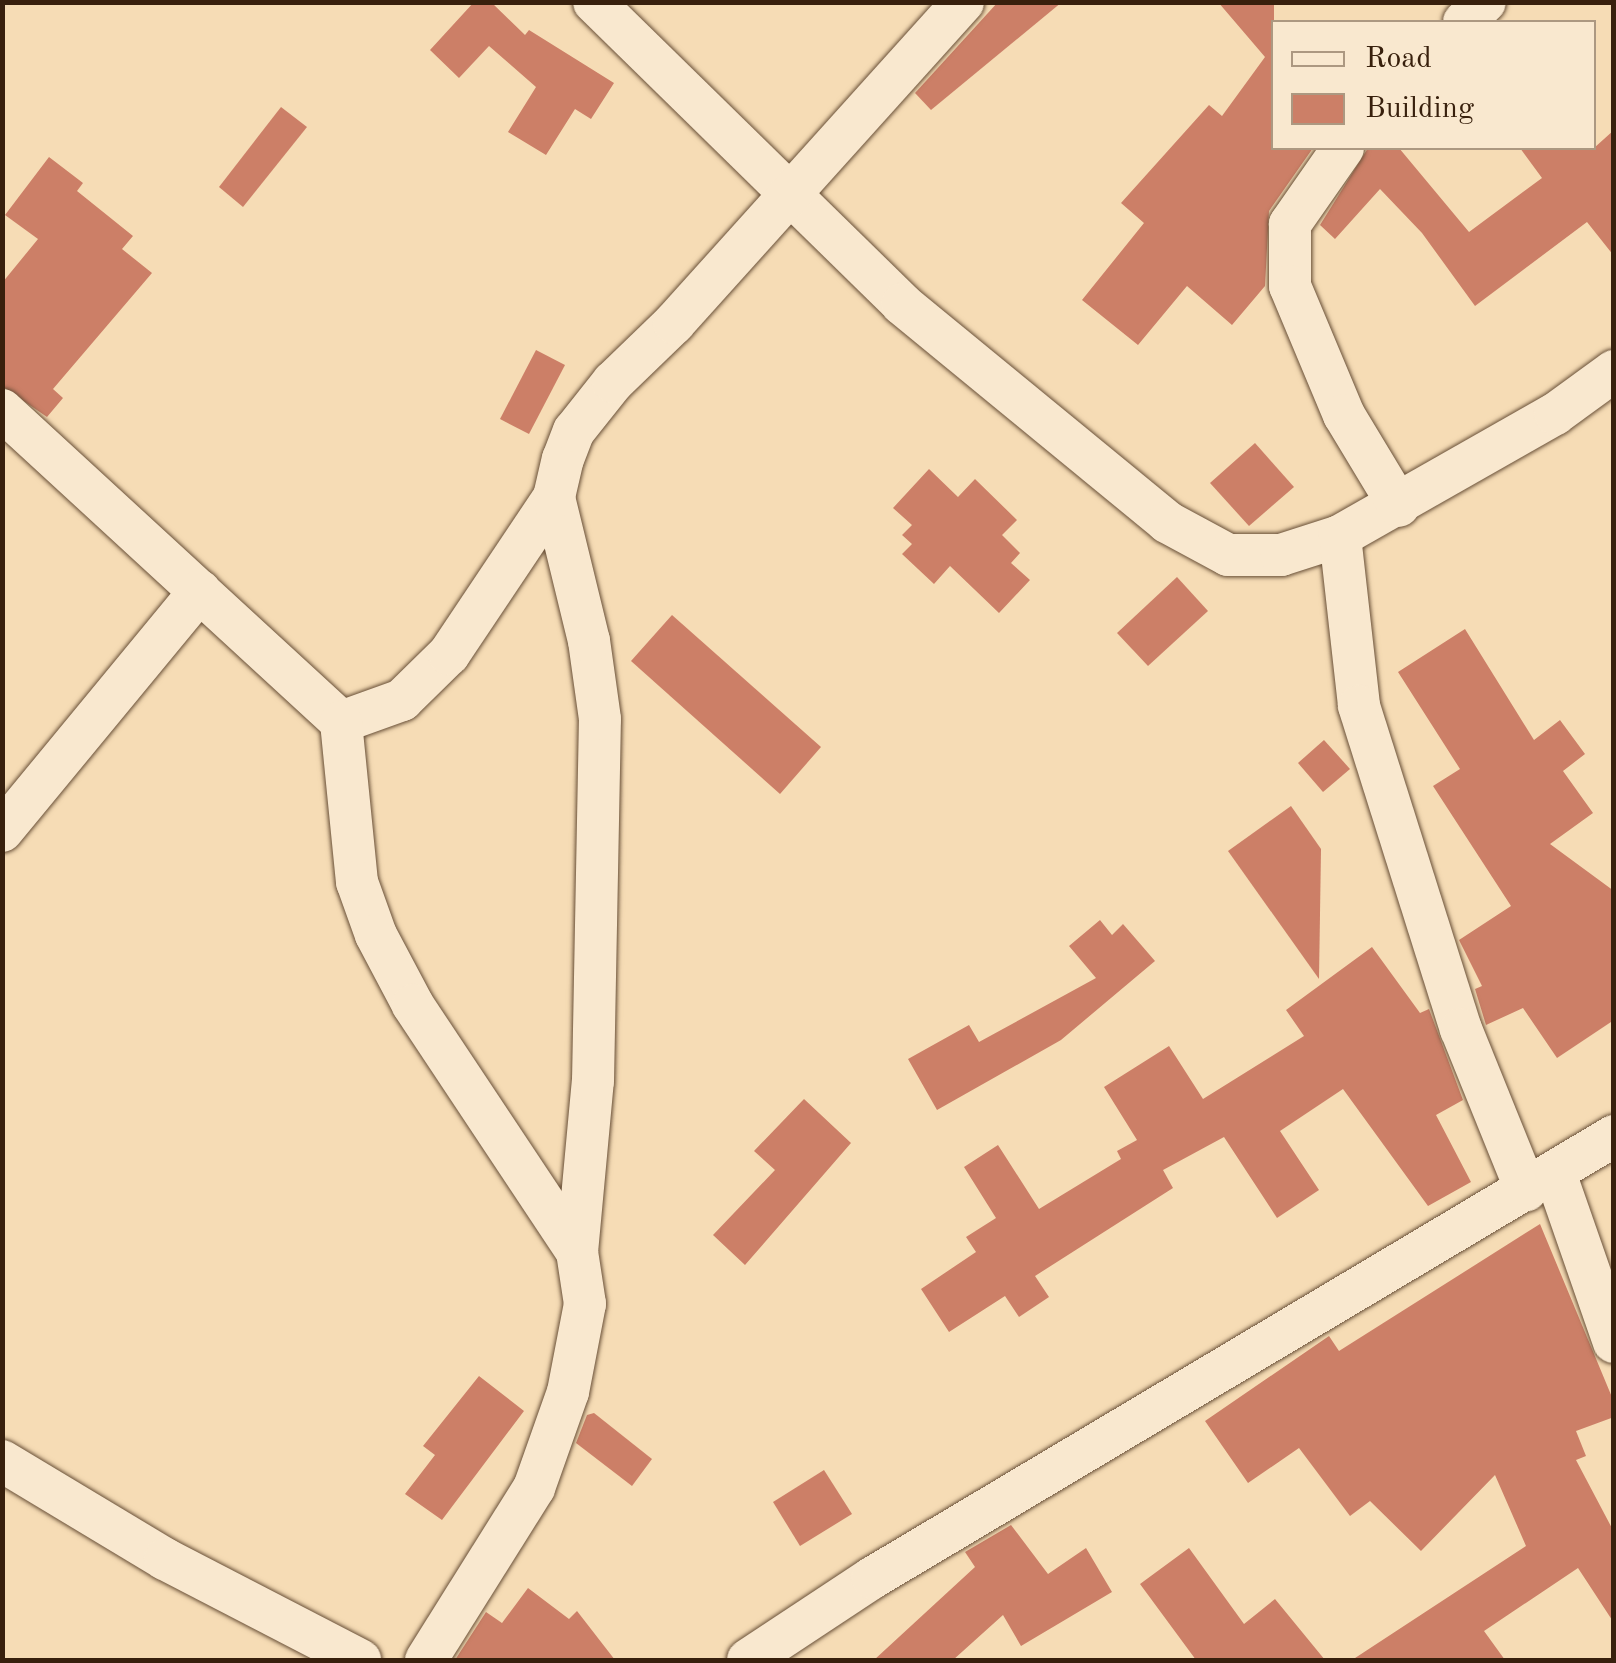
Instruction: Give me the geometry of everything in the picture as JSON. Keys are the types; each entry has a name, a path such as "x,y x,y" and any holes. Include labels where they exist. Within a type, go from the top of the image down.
{"street":[{"path":"594,2 786,195 902,304 1167,522 1228,555 1282,555 1340,536 1398,506 1614,371"},
{"path":"341,722 402,700 449,654 554,496 574,432 962,2"},
{"path":"1466,20 1484,2"},
{"path":"1342,150 1290,224 1290,286 1344,416 1398,506"},
{"path":"2,410 341,722 357,882 376,935 413,1004 576,1252"},
{"path":"426,1660 534,1488 568,1392 585,1304 576,1252 594,1081 600,719 590,640 554,496"},
{"path":"1340,536 1359,706 1461,1028 1541,1182 1614,1342"},
{"path":"2,831 200,592"},
{"path":"748,1660 872,1578 1614,1136"},
{"path":"2,1460 165,1559 360,1660"}],"building":[{"path":"474,2 491,2 525,35 529,30 614,83 591,119 575,109 546,155 508,132 536,87 489,46 459,78 430,50"},
{"path":"998,2 1062,2 931,110 915,93"},
{"path":"1218,2 1274,2 1271,150 1312,150 1269,211 1265,286 1232,325 1187,286 1138,345 1082,300 1144,223 1121,203 1209,105 1222,116 1265,57"},
{"path":"281,107 307,127 243,207 219,187"},
{"path":"1614,130 1614,256 1587,222 1475,306 1422,233 1380,189 1335,239 1320,225 1367,150 1401,150 1469,232 1542,178 1521,150 1596,150"},
{"path":"49,157 83,183 77,191 133,236 122,249 152,273 53,389 63,398 47,417 2,386 2,283 38,239 5,215"},
{"path":"536,350 565,365 529,434 500,419"},
{"path":"1255,443 1294,487 1249,526 1210,483"},
{"path":"929,469 958,497 975,479 1017,520 1002,535 1020,553 1011,563 1030,580 999,613 950,566 934,584 902,554 912,544 902,535 912,525 893,508"},
{"path":"1177,577 1208,611 1148,666 1117,633"},
{"path":"672,615 821,747 780,794 631,661"},
{"path":"1465,629 1534,740 1560,720 1585,754 1563,771 1593,813 1550,844 1614,891 1614,1020 1557,1058 1523,1008 1486,1025 1475,989 1482,986 1459,940 1511,906 1433,786 1460,769 1398,672"},
{"path":"1324,740 1350,769 1323,792 1298,763"},
{"path":"1291,806 1321,849 1319,979 1228,851"},
{"path":"1100,920 1112,935 1123,924 1155,961 1061,1040 937,1110 908,1059 969,1025 979,1042 1096,978 1069,946"},
{"path":"1372,947 1420,1013 1429,1009 1463,1100 1436,1115 1471,1182 1428,1206 1343,1089 1280,1131 1319,1190 1277,1218 1224,1137 1163,1170 1173,1188 1035,1276 1049,1297 1019,1317 1005,1296 949,1332 921,1289 976,1252 966,1237 996,1218 964,1167 998,1145 1039,1209 1121,1159 1117,1151 1137,1140 1104,1087 1169,1046 1203,1099 1304,1036 1286,1010"},
{"path":"804,1099 851,1143 745,1265 713,1235 775,1170 754,1151"},
{"path":"1540,1224 1614,1402 1614,1417 1576,1431 1586,1456 1576,1460 1614,1532 1614,1623 1578,1568 1484,1631 1505,1660 1352,1660 1526,1546 1495,1475 1421,1551 1370,1501 1350,1516 1299,1448 1248,1483 1205,1421 1329,1336 1339,1351"},
{"path":"479,1376 524,1411 442,1520 405,1494 435,1455 423,1446"},
{"path":"594,1413 652,1459 632,1486 576,1443 587,1415"},
{"path":"824,1470 852,1514 800,1546 773,1502"},
{"path":"1011,1525 1048,1574 1086,1548 1112,1592 1021,1646 1003,1615 953,1660 874,1660 975,1567 965,1552"},
{"path":"1189,1548 1244,1624 1275,1599 1325,1660 1196,1660 1140,1584"},
{"path":"528,1588 569,1619 577,1611 615,1660 455,1660 486,1612 502,1623"}]}
